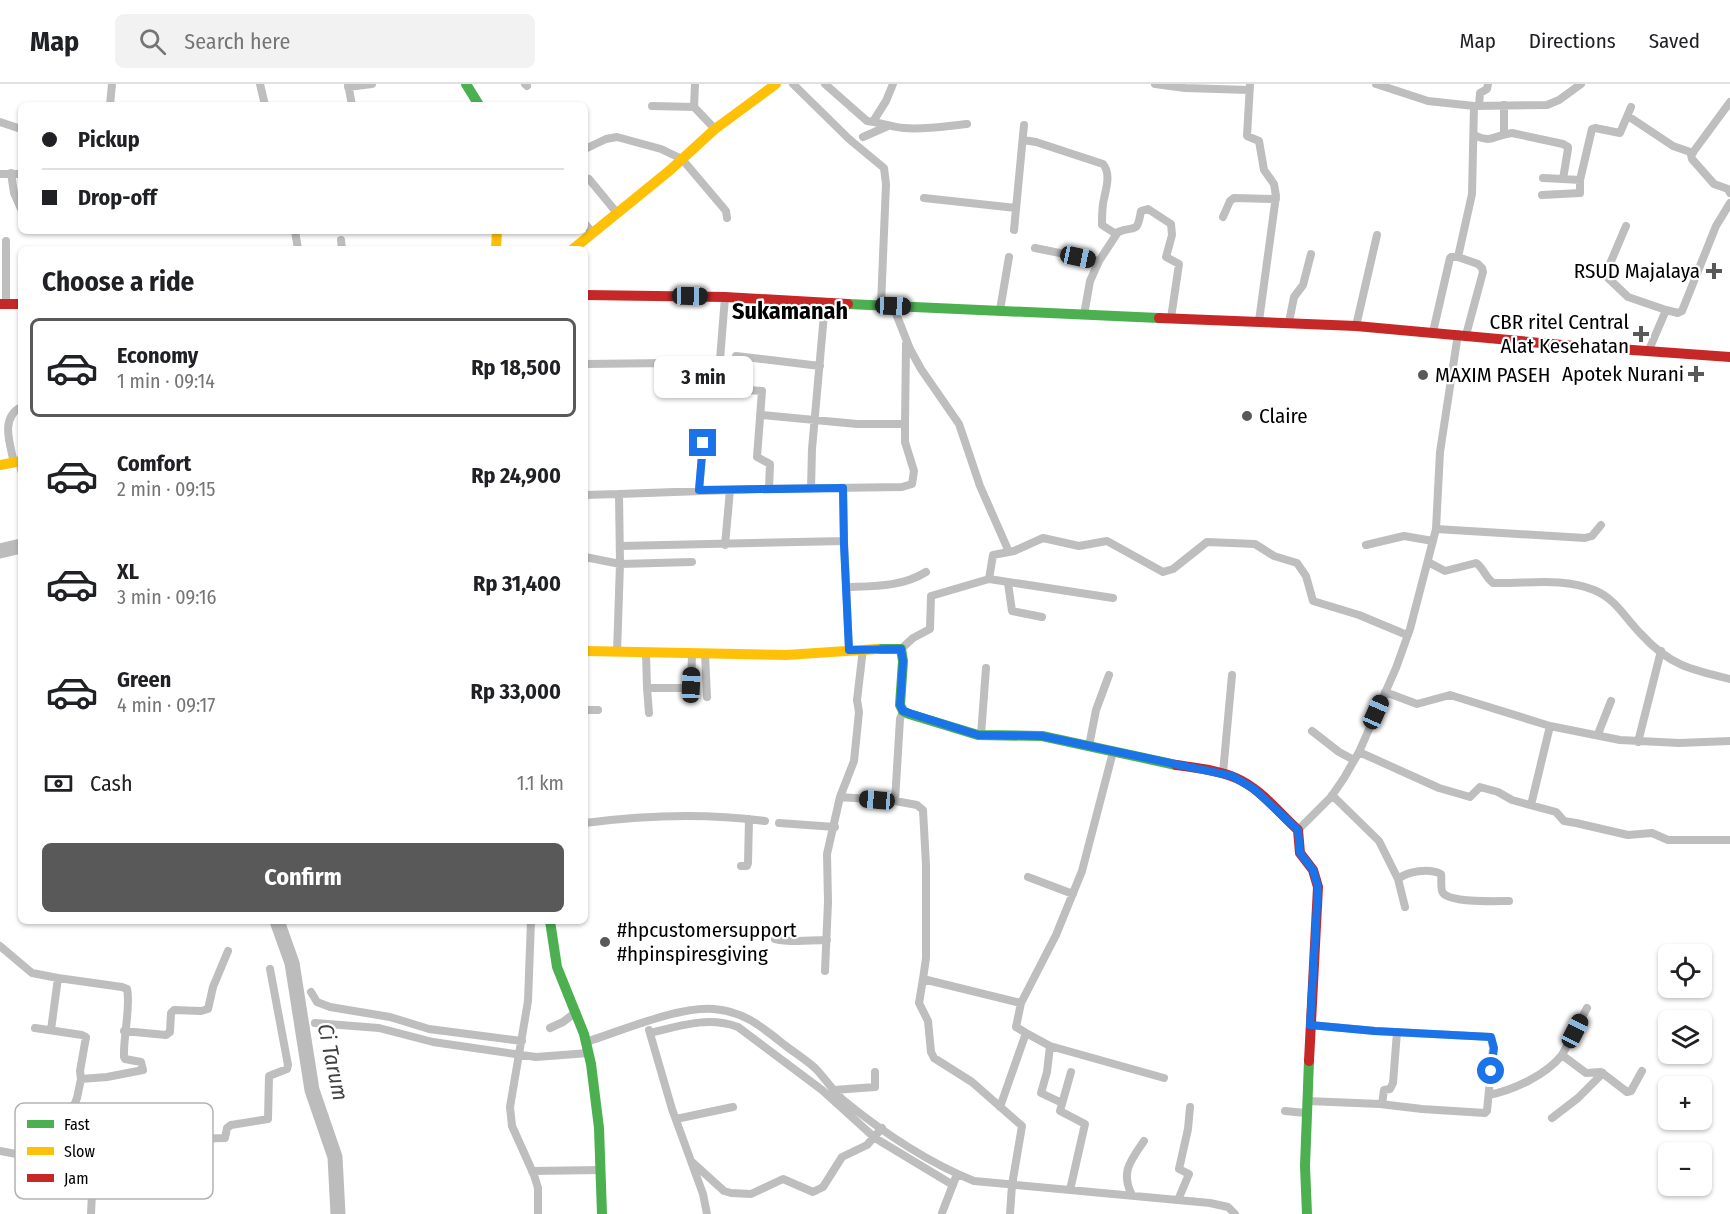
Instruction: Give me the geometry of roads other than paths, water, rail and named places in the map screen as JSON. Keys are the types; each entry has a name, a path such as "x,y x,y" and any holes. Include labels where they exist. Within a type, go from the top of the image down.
{"street":[{"path":"110,102 112,84"},
{"path":"260,84 265,102"},
{"path":"351,102 348,85 372,84"},
{"path":"466,84 477,102"},
{"path":"694,107 695,84"},
{"path":"588,228 617,213 716,129 776,84"},
{"path":"793,84 814,107 881,164 886,175 881,305"},
{"path":"825,84 862,119 884,128"},
{"path":"856,144 865,135 886,101 893,84"},
{"path":"1155,84 1185,88 1250,87 1247,136 1259,141 1264,170 1274,184 1276,199 1259,321"},
{"path":"1376,84 1428,101 1477,106 1547,105 1581,84"},
{"path":"1458,257 1472,194 1477,106 1480,93 1487,89 1488,84"},
{"path":"1730,102 1692,153 1692,159 1708,178 1714,184 1728,189 1730,193"},
{"path":"1504,105 1504,134"},
{"path":"652,106 694,107 716,129"},
{"path":"1542,195 1580,194 1580,180 1593,128 1620,133 1631,107"},
{"path":"1628,116 1673,146 1692,153"},
{"path":"0,122 18,128"},
{"path":"865,135 884,128 917,129 967,124"},
{"path":"1014,230 1024,125"},
{"path":"1474,135 1491,140 1504,134 1533,137 1568,147 1563,179"},
{"path":"588,148 606,139 617,137 651,146 680,161 726,211 728,218"},
{"path":"1023,141 1036,142 1103,164 1107,176 1102,225 1116,234"},
{"path":"11,173 18,202"},
{"path":"0,174 18,174"},
{"path":"1544,178 1580,180"},
{"path":"588,179 617,213"},
{"path":"924,198 1016,208"},
{"path":"1223,217 1230,201 1234,198 1276,199"},
{"path":"1626,226 1609,266 1607,277 1617,284 1622,293 1628,297 1678,313 1682,311 1716,226 1730,203"},
{"path":"1084,315 1090,281 1099,261 1119,231 1135,229 1141,211 1144,209 1151,210 1170,224 1172,235 1166,257 1179,264 1171,318"},
{"path":"1356,326 1377,235"},
{"path":"3,304 6,241"},
{"path":"1035,248 1099,261"},
{"path":"1289,322 1294,297 1303,285 1311,254"},
{"path":"1000,310 1009,256"},
{"path":"1298,830 1332,796 1359,752 1396,668 1407,635 1436,529 1440,452 1462,334 1482,268 1478,264 1451,256 1433,332"},
{"path":"588,295 725,297 1084,315 1289,322 1730,357"},
{"path":"719,388 725,297"},
{"path":"811,489 814,418 825,303"},
{"path":"893,306 906,341 921,369 958,424 980,486 1009,552"},
{"path":"1649,350 1666,310"},
{"path":"588,495 699,490 910,486 914,480 914,471 906,447 906,341"},
{"path":"736,356 820,366"},
{"path":"588,364 668,363 719,372"},
{"path":"694,390 719,388 762,391 762,415 757,457 770,464 769,489"},
{"path":"18,409 13,412 6,426 18,461"},
{"path":"762,415 814,418 857,424 905,424"},
{"path":"699,490 703,443"},
{"path":"0,465 18,464"},
{"path":"843,488 849,650"},
{"path":"725,544 730,490"},
{"path":"617,652 620,564 619,494"},
{"path":"1436,529 1585,538 1592,536 1601,525"},
{"path":"1366,545 1404,536 1433,541"},
{"path":"989,579 992,556 1009,552 1043,538 1079,546 1107,541 1157,570 1166,572 1207,542 1255,544 1274,556 1291,560 1301,568 1307,579 1313,601 1359,615 1407,635"},
{"path":"620,546 844,541"},
{"path":"588,558 620,564 692,562"},
{"path":"1428,562 1445,571 1476,563 1493,582 1556,582 1595,590 1613,600 1641,635 1674,663 1730,679"},
{"path":"847,587 892,585 917,578 926,572"},
{"path":"588,651 799,655 863,649 901,649 913,638 930,629 931,596 989,579 1113,598"},
{"path":"1008,583 1012,611 1042,617"},
{"path":"825,971 827,854 840,797 854,761 859,712 857,700 863,649"},
{"path":"901,649 903,661 900,705 903,711 963,732 981,735 1042,736 1223,773 1239,779 1254,789 1298,830 1300,853 1313,870 1318,887 1305,1166 1307,1214"},
{"path":"1638,742 1661,651"},
{"path":"646,653 648,713"},
{"path":"647,688 688,688 691,685 692,654"},
{"path":"705,654 707,697"},
{"path":"981,735 986,668"},
{"path":"1089,746 1096,710 1109,675"},
{"path":"1223,773 1232,675"},
{"path":"1385,692 1417,704 1450,695 1550,726 1638,742 1730,741"},
{"path":"1598,734 1611,701"},
{"path":"588,710 598,710"},
{"path":"895,801 900,719 903,711"},
{"path":"1531,805 1550,726"},
{"path":"1312,731 1339,752 1354,760"},
{"path":"1113,752 1092,836 1073,894 1056,935 1022,1003 1016,1027 1050,1046 1164,1078"},
{"path":"1359,752 1452,793 1470,797 1480,787 1498,792 1507,798 1556,812 1563,821 1628,835 1652,833 1668,840 1730,840"},
{"path":"1332,796 1379,841 1398,879 1406,907"},
{"path":"840,797 895,801 917,805 923,810 926,865 926,958 918,1001 928,1021 932,1055 937,1061 972,1082 1022,1126 1012,1185 1010,1214"},
{"path":"588,822 664,816 765,821"},
{"path":"741,866 747,866 748,863 749,819"},
{"path":"779,823 835,827"},
{"path":"1398,879 1406,873 1433,871 1441,874 1444,894 1460,899 1509,901"},
{"path":"1028,877 1073,894"},
{"path":"531,924 528,1001 510,1107 512,1126 538,1188 538,1214"},
{"path":"550,924 558,969 576,1012 587,1047 595,1096 602,1214"},
{"path":"775,939 790,942 796,939 827,940"},
{"path":"0,946 32,973 125,988 128,996 124,1057 141,1062 142,1071 81,1079"},
{"path":"124,1031 166,1035 170,1032 171,1016 174,1010 208,1009 213,987 228,951"},
{"path":"213,1138 225,1138 230,1126 268,1119 269,1076 287,1070 288,1065 270,969"},
{"path":"51,1030 58,978"},
{"path":"923,979 1022,1003"},
{"path":"311,992 317,1002 330,1007 397,1025 522,1042"},
{"path":"1489,1095 1501,1093 1542,1072 1562,1055 1587,1008"},
{"path":"550,1028 576,1012"},
{"path":"315,1023 361,1026 397,1025 433,1042 550,1057 646,1027 676,1014 738,1014 755,1021 811,1073 825,1092 878,1133 955,1179 1223,1205 1235,1214"},
{"path":"646,1027 693,1023 711,1015 731,1024 811,1073 834,1090 878,1133"},
{"path":"1285,1112 1307,1107 1383,1104 1485,1113 1487,1110 1494,1048 1491,1037 1310,1025"},
{"path":"646,1027 703,1194 707,1214"},
{"path":"35,1028 86,1037 80,1071 81,1079 74,1103"},
{"path":"1383,1104 1383,1091 1390,1089 1393,1083 1397,1032"},
{"path":"1000,1107 1026,1033"},
{"path":"1050,1046 1047,1072 1041,1093 1062,1103"},
{"path":"1562,1055 1586,1073 1599,1071 1603,1073 1625,1092 1629,1092 1642,1071"},
{"path":"834,1090 875,1087 875,1072"},
{"path":"1070,1190 1085,1124 1060,1113 1071,1072"},
{"path":"1552,1118 1578,1098 1603,1073"},
{"path":"676,1119 733,1107"},
{"path":"1178,1200 1189,1174 1179,1169 1188,1129 1190,1107"},
{"path":"692,1162 728,1193 751,1194 783,1179 813,1192 823,1187 842,1157 867,1145 878,1133"},
{"path":"1131,1195 1125,1178 1132,1156 1144,1141"},
{"path":"0,1151 15,1154"},
{"path":"532,1171 601,1170"},
{"path":"942,1214 955,1179"},
{"path":"91,1214 92,1199"}],"waterway":[{"name":"Ci Tarum","path":"0,551 18,547"},
{"name":"Ci Tarum","path":"278,924 292,963 312,1090 335,1157 338,1214"}],"place":[{"name":"RSUD Majalaya","path":"1714,271"},
{"name":"CBR ritel Central Alat Kesehatan","path":"1641,334"},
{"name":"Apotek Nurani","path":"1696,374"},
{"name":"MAXIM PASEH","path":"1423,375"},
{"name":"Claire","path":"1247,416"},
{"name":"#hpcustomersupport #hpinspiresgiving","path":"605,942"}],"district":[{"name":"Sukamanah","path":"790,311"}]}
